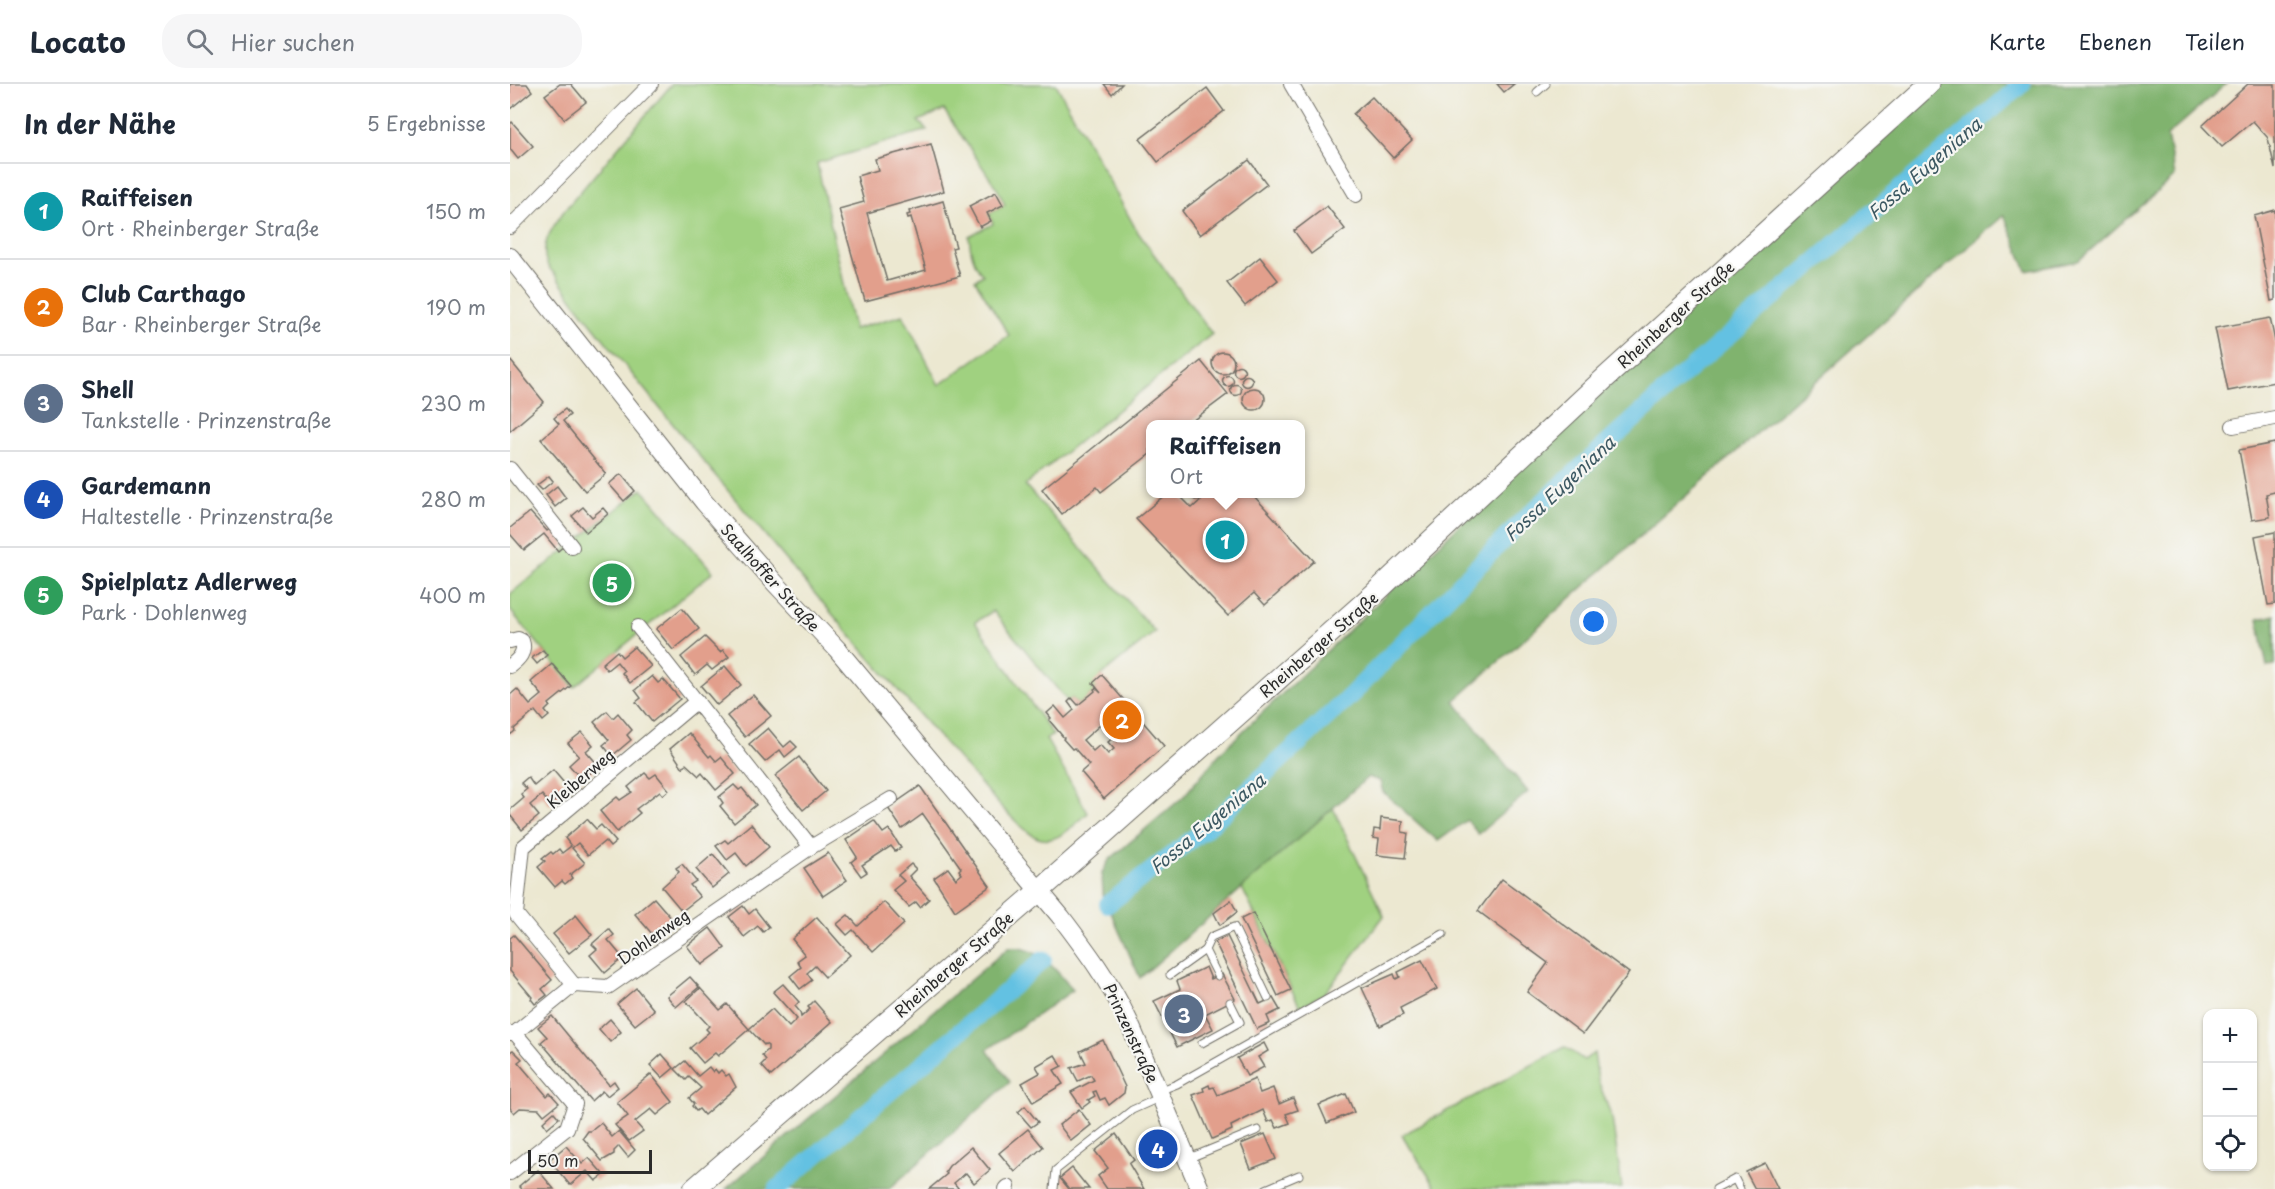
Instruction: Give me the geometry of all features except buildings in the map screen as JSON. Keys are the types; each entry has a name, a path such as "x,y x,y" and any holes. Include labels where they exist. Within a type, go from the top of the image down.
{"main road":[{"name":"Rheinberger Straße","path":"694,1189 1039,891 1412,561 1604,379 1929,84"},
{"name":"Saalhoffer Straße","path":"510,257 704,502 837,649 1039,891"},
{"name":"Prinzenstraße","path":"1039,891 1069,928 1118,997 1200,1189"}],"street":[{"path":"510,227 651,84"},
{"path":"1292,84 1356,195"},
{"path":"2233,426 2275,418"},
{"path":"510,469 572,547"},
{"path":"638,627 811,847"},
{"path":"510,641 518,639 524,646 523,652 510,666"},
{"name":"Kleiberweg","path":"574,985 516,914 523,847 697,701"},
{"name":"Dohlenweg","path":"574,985 608,987 811,847 891,798"},
{"path":"510,1173 567,1128 575,1104 513,1033 574,985"}],"lane":[{"path":"1538,92 1546,84"},
{"path":"1170,975 1205,950 1211,938 1234,927 1268,998"},
{"path":"1054,1189 1056,1170 1132,1110 1443,934"},
{"path":"1205,950 1218,976"},
{"path":"1202,1043 1240,1022 1230,1002"},
{"path":"1188,1159 1258,1130"},
{"path":"1266,1189 1299,1175"},
{"path":"1716,1189 1735,1179 1740,1189"}],"green space":[{"path":"672,84 1056,84 1137,231 1212,334 1025,485 1155,632 1102,675 1098,689 1094,689 1095,691 1078,705 1072,698 1068,702 993,611 975,622 1053,735 1046,739 1088,813 1071,828 1052,839 1038,838 1029,833 1005,811 826,607 666,416 583,313 547,264 546,243 564,211","holes":["944,110 998,190 1005,205 989,214 993,224 969,236 973,257 983,275 975,280 1009,335 939,385 903,315 854,329 817,163 927,130 918,121"]},
{"path":"1944,84 2226,84 2167,136 2175,176 2078,261 2027,271 2004,215 1454,701 1528,792 1478,834 1467,820 1438,841 1383,792 1380,781 1368,777 1140,978 1103,895 1102,873 1109,860 1183,797 1221,752 1513,474 1741,264"},
{"path":"642,489 713,572 574,687 510,610 510,594"},
{"path":"2275,615 2275,666 2267,667 2258,619"},
{"path":"1333,808 1384,916 1325,993 1300,1007 1242,888"},
{"path":"1008,948 1029,950 1037,954 1053,967 1073,990 987,1050 1010,1082 889,1189 726,1189"},
{"path":"1565,1047 1584,1060 1594,1053 1598,1080 1612,1118 1622,1188 1437,1189 1402,1135"}],"waterway":[{"name":"Fossa Eugeniana","path":"1108,904 1209,826 1350,696 1518,525 1675,382 2022,84"},
{"name":"Fossa Eugeniana","path":"777,1189 1043,960"}],"place":[{"name":"Raiffeisen","path":"1225,540"},
{"name":"Spielplatz Adlerweg","path":"612,583"},
{"name":"Club Carthago","path":"1122,720"},
{"name":"Shell","path":"1184,1014"},
{"name":"Gardemann","path":"1158,1149"}]}
